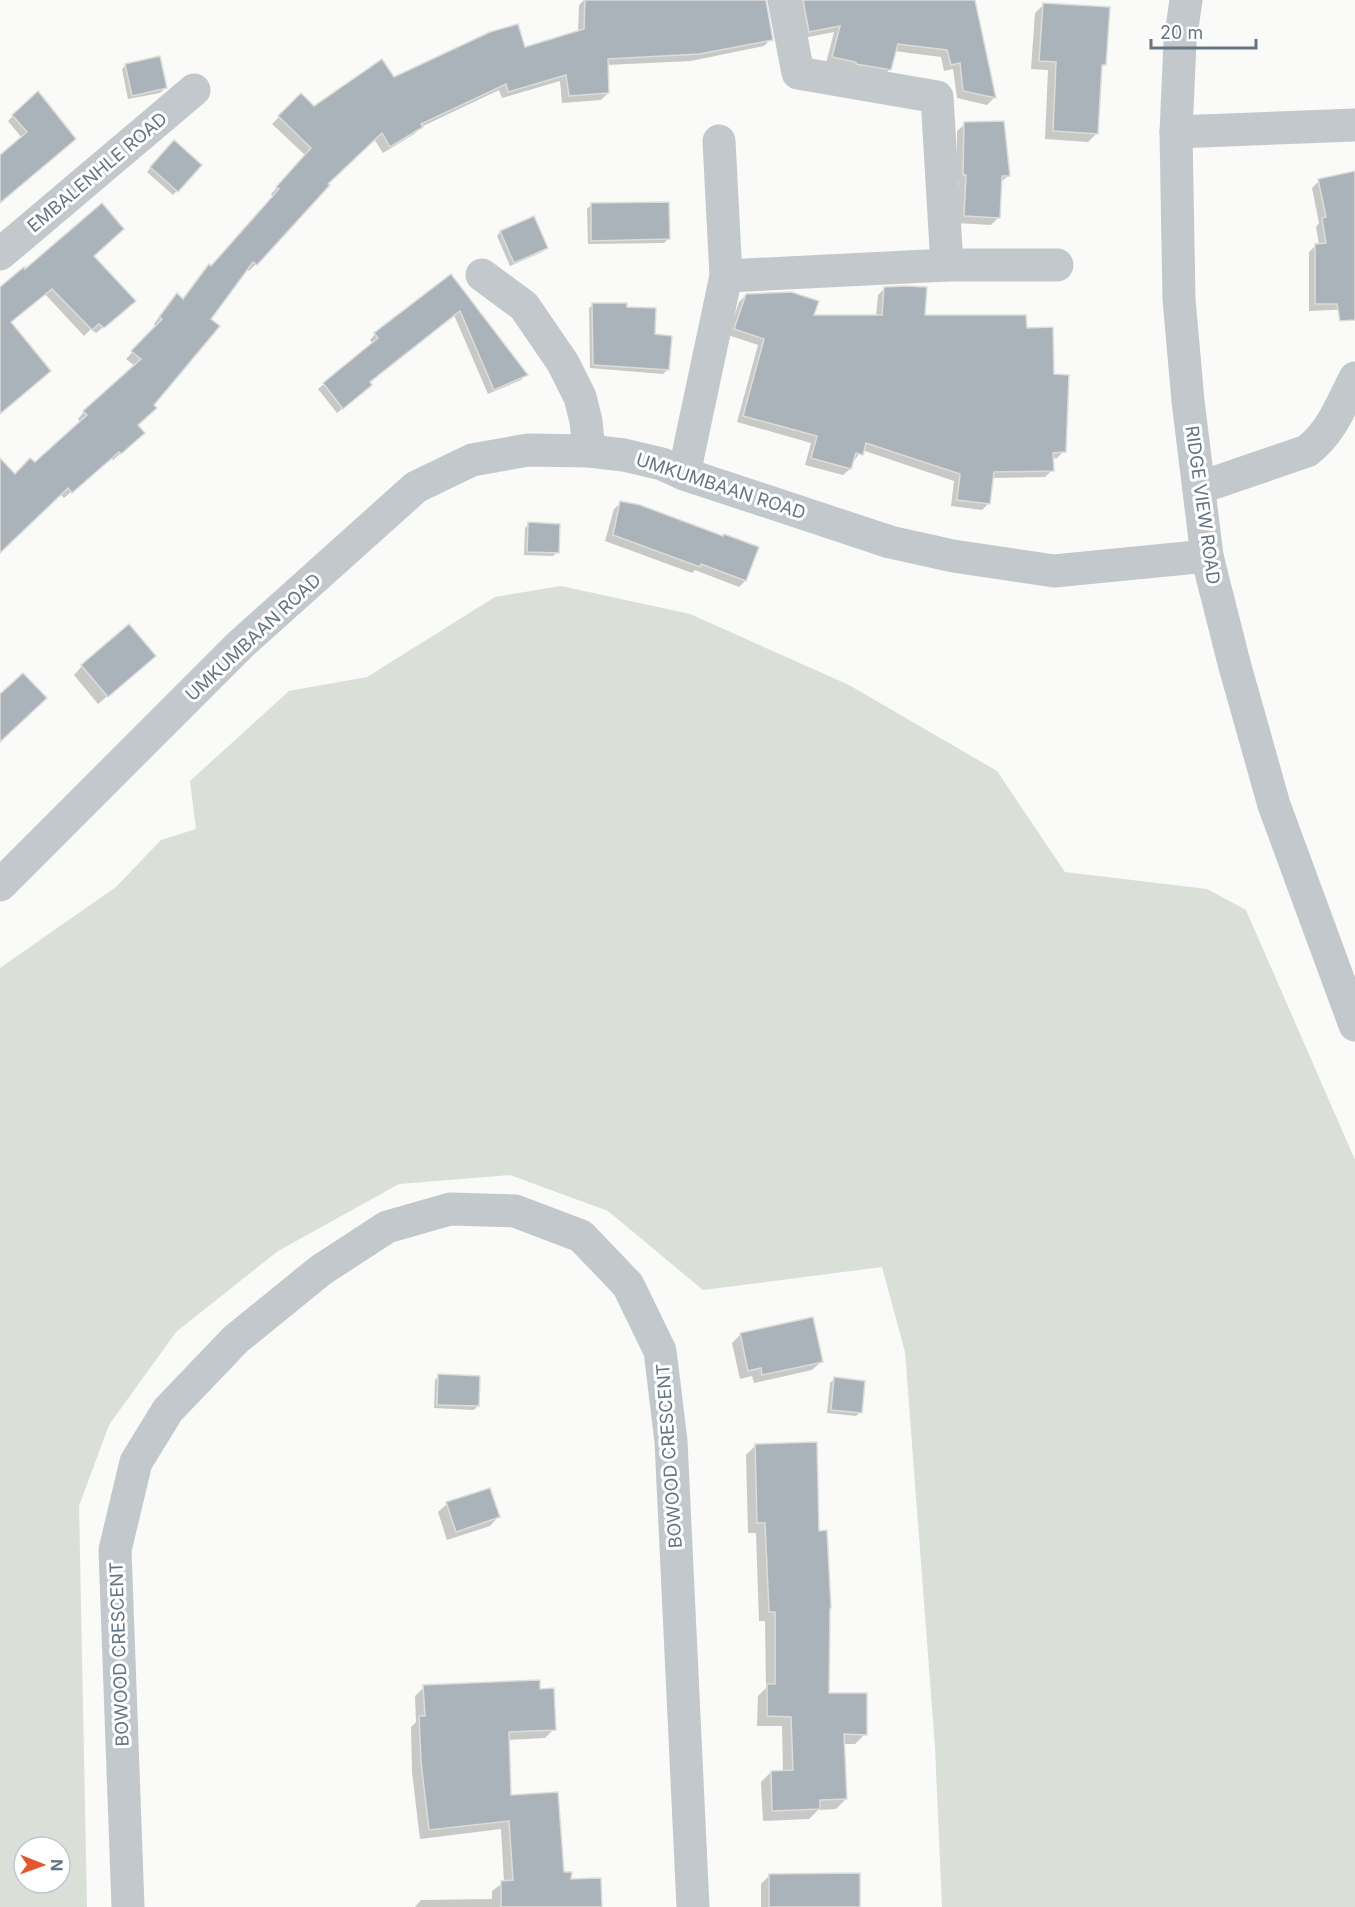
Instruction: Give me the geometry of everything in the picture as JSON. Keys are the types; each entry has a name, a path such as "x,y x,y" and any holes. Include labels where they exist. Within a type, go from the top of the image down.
{"street":[{"path":"784,0 798,73 937,97 947,265"},
{"name":"RIDGE VIEW ROAD","path":"1186,0 1180,42 1176,132 1179,299 1188,401 1207,556 1274,805 1355,1024"},
{"name":"EMBALENHLE ROAD","path":"0,254 194,90"},
{"path":"1176,132 1355,125"},
{"path":"684,474 726,276 719,141"},
{"path":"726,276 947,265 1057,266"},
{"path":"482,275 524,306 563,363 580,397 586,421 589,451"},
{"path":"1199,488 1307,451 1330,429 1355,378"},
{"name":"UMKUMBAAN ROAD","path":"0,885 240,645 416,487 472,460 528,450 589,451 624,455 662,464 684,474 890,542 953,556 1054,571 1207,556"},
{"name":"BOWOOD CRESCENT","path":"128,1907 115,1550 136,1462 168,1410 236,1339 312,1277 387,1227 450,1209 515,1211 581,1236 628,1285 660,1352 671,1441 693,1907"}],"shaded area":[{"path":"561,586 690,614 849,685 997,771 1065,872 1207,889 1246,910 1355,1160 1355,1907 942,1907 935,1747 905,1352 882,1267 703,1290 608,1211 510,1175 399,1184 278,1251 176,1332 109,1425 79,1506 87,1907 0,1907 0,968 116,887 161,840 196,829 190,781 289,691 367,677 495,597"}],"building":[{"path":"585,0 766,0 773,40 699,54 608,59 609,93 569,96 566,75 508,92 506,84 421,124 423,127 390,147 382,133 328,184 330,185 257,265 253,262 211,319 220,326 154,405 157,408 138,425 145,433 121,454 119,452 72,493 68,488 0,553 0,458 15,474 30,458 35,462 87,415 83,411 141,359 131,351 162,319 159,317 177,293 183,299 209,264 211,266 279,189 276,187 311,148 278,116 301,93 314,106 382,59 394,77 490,32 518,24 525,47 584,29"},
{"path":"803,0 975,0 996,98 963,91 960,63 951,65 947,50 898,44 891,70 832,57 840,26 809,32"},
{"path":"1043,3 1110,7 1106,65 1102,65 1098,134 1053,131 1056,62 1039,61"},
{"path":"160,56 167,88 132,96 125,64"},
{"path":"38,91 76,139 0,203 0,155 27,132 12,115"},
{"path":"1004,121 1010,176 1002,176 1000,218 964,216 966,175 963,175 964,122"},
{"path":"174,140 202,165 178,192 150,167"},
{"path":"1355,171 1355,320 1340,321 1337,304 1315,304 1315,244 1326,243 1322,218 1326,217 1318,179"},
{"path":"669,202 670,239 591,241 591,203"},
{"path":"102,203 124,229 94,256 136,301 104,328 99,324 92,330 52,289 11,322 51,371 0,414 0,287 24,267 25,269"},
{"path":"534,216 548,248 514,263 500,231"},
{"path":"451,274 528,375 494,390 460,311 370,382 372,385 343,409 323,383 378,338 374,333"},
{"path":"884,287 927,287 925,315 1026,315 1027,328 1053,327 1054,374 1069,375 1066,452 1053,453 1054,471 994,472 990,504 957,500 960,474 866,443 863,455 856,453 851,469 811,458 817,436 743,416 764,339 734,329 746,294 791,292 819,301 814,315 882,315"},
{"path":"592,303 627,303 627,307 656,308 655,334 672,336 669,370 593,365"},
{"path":"620,501 640,505 759,547 746,581 701,564 700,567 613,535"},
{"path":"528,522 560,524 559,553 527,552"},
{"path":"129,624 156,656 108,697 81,665"},
{"path":"23,673 47,698 0,742 0,694"},
{"path":"813,1317 823,1362 762,1375 761,1368 748,1371 740,1333"},
{"path":"438,1374 480,1376 479,1406 437,1405"},
{"path":"834,1377 865,1381 862,1413 831,1410"},
{"path":"817,1442 819,1531 827,1530 831,1608 829,1693 867,1693 867,1735 844,1734 847,1799 820,1800 820,1809 772,1811 771,1771 793,1770 791,1717 767,1716 767,1684 775,1684 775,1612 769,1612 765,1523 757,1523 755,1444"},
{"path":"490,1488 500,1517 456,1532 446,1502"},
{"path":"540,1680 540,1689 554,1688 556,1730 509,1732 511,1795 558,1792 564,1872 572,1872 571,1879 601,1878 602,1907 501,1907 501,1881 513,1880 509,1821 429,1830 421,1762 419,1716 425,1716 423,1685"},
{"path":"860,1873 860,1907 769,1907 769,1874"}]}
